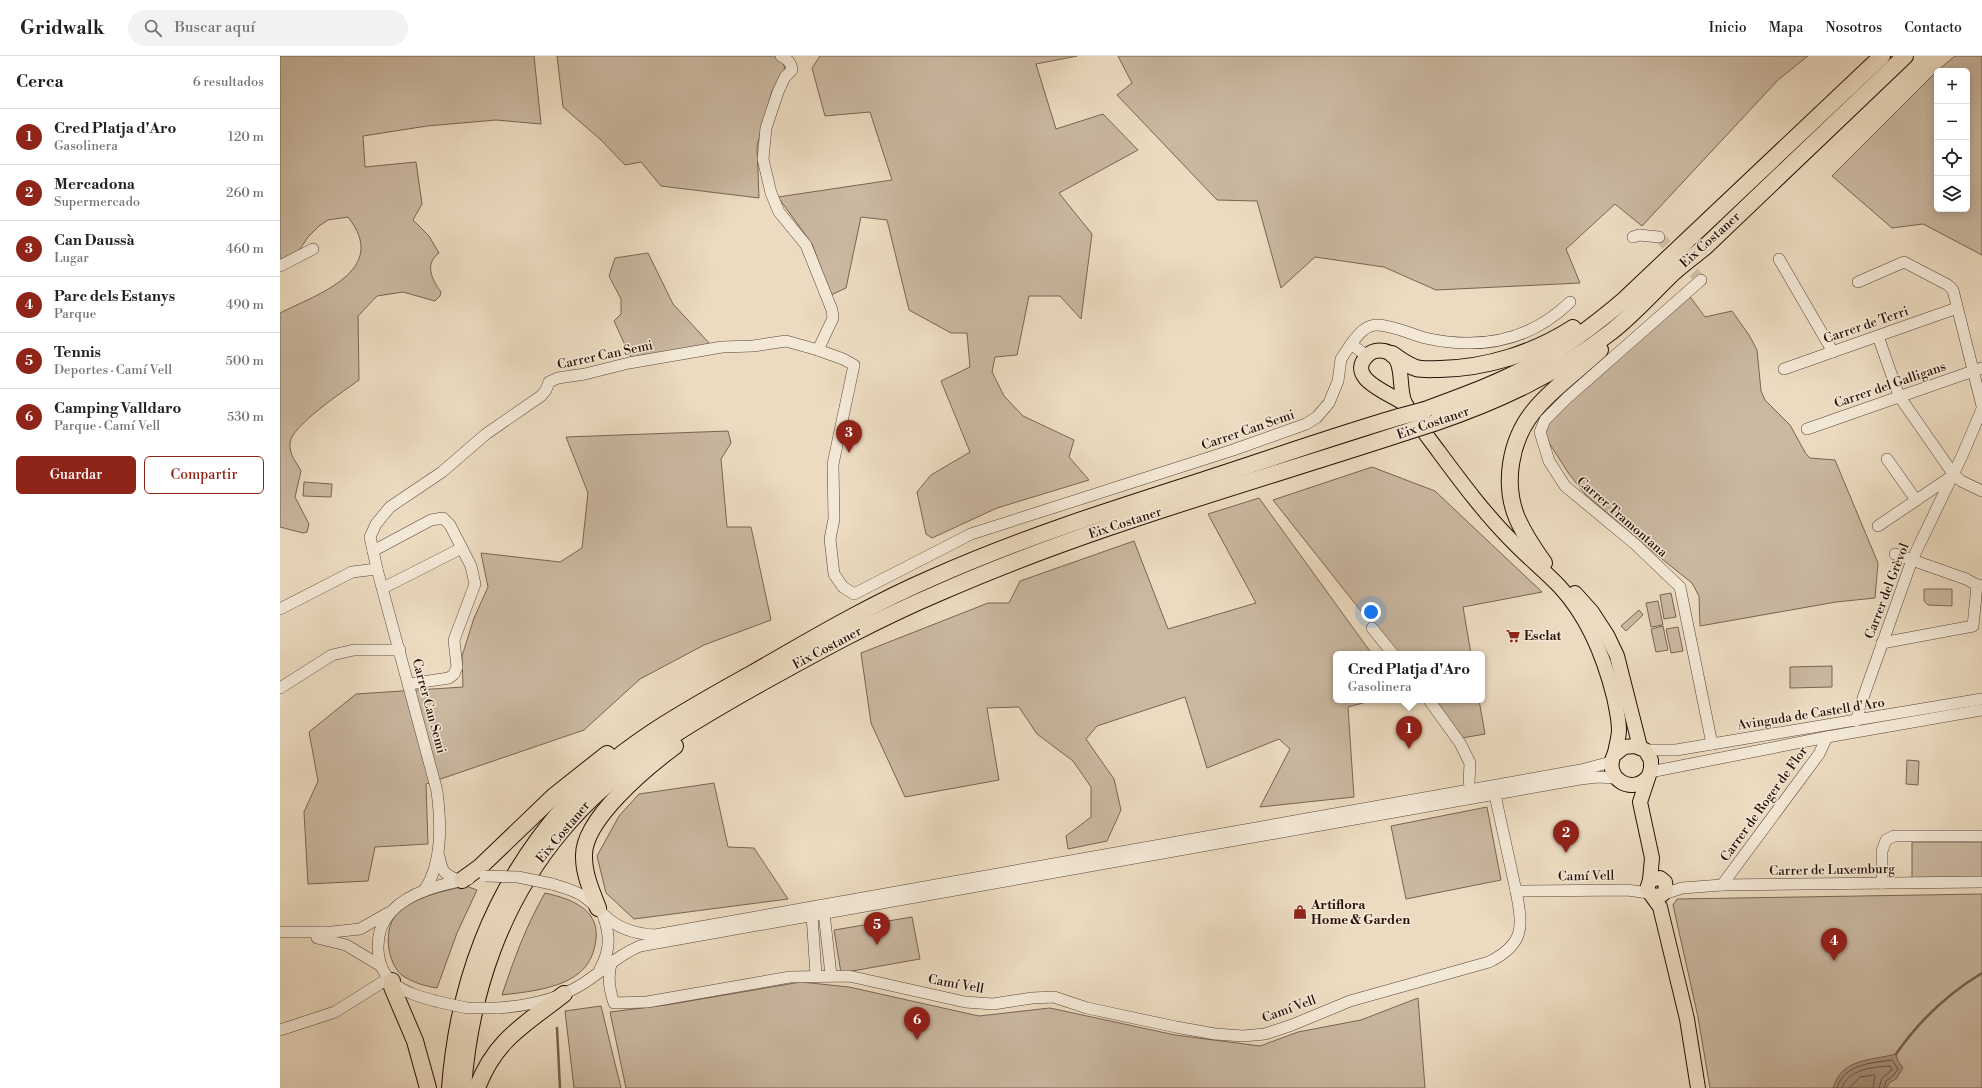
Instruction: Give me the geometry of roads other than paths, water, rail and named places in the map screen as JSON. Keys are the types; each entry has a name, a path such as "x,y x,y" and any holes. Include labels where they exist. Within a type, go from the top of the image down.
{"highway":[{"name":"Eix Costaner","path":"1429,416 1514,374 1560,349 1601,320 1882,56"},
{"name":"Eix Costaner","path":"450,1088 455,1041 476,954 509,883 531,849 572,798 608,766 668,721 838,624 896,594 936,576 1080,521 1404,418 1429,416 1481,406 1520,389 1569,362 1611,332 1635,312 1674,272 1705,247 1905,56"},
{"path":"1392,354 1405,363 1416,368 1467,367 1521,354 1539,346 1560,336 1606,305 1648,270 1707,214 1722,206"},
{"path":"1544,563 1530,544 1517,517 1510,487 1510,461 1518,435 1533,412 1551,393 1578,371 1659,296 1705,247"},
{"name":"Eix Costaner","path":"463,1088 472,1018 482,980 502,924 520,889 539,858 581,808 611,781 669,737 711,711 843,639 942,591 1051,548 1404,418"},
{"path":"600,911 589,882 584,856 593,828 606,810 644,770 700,726 711,711"},
{"path":"460,880 480,867 575,779 603,757 656,723 668,721"},
{"path":"390,980 415,1041 428,1088"},
{"path":"477,1088 494,1053 508,1037 564,994"}],"main road":[{"path":"1404,418 1398,362 1392,354 1378,350 1367,356 1362,364 1362,374 1368,382 1398,398 1404,418 1511,541 1560,587 1575,605 1590,631 1607,668 1619,730 1613,758 1612,772 1640,802"},
{"path":"1376,387 1391,385 1399,372"},
{"path":"1511,541 1544,563 1568,585 1592,612 1607,635 1617,656 1642,749 1651,760 1649,774 1640,802 1657,890 1688,1019 1698,1088"},
{"path":"1613,758 1626,746 1642,749"},
{"path":"1620,781 1637,784 1649,774"}],"street":[{"path":"781,56 792,65 792,70 785,77 768,121 764,144 764,160 771,193 779,212 806,246 832,310 833,318 818,350"},
{"path":"1633,237 1639,235 1659,237"},
{"path":"280,266 313,249"},
{"path":"1779,260 1833,352"},
{"path":"1858,282 1904,262 1948,285 1953,290 1957,308 1978,369 1982,410"},
{"name":"Carrer Tramontana","path":"1701,280 1568,398 1545,420 1540,432 1549,461 1565,486 1635,544 1680,588 1712,744"},
{"name":"Carrer Can Semi","path":"424,891 433,877 438,852 440,811 437,791 377,569 370,537 376,524 390,507 442,472 486,434 541,396 546,390 549,382 558,378 585,374 629,363 722,346 753,346 786,341 818,350 843,359 854,365 833,464 834,519 830,539 834,574 843,587 854,594 971,534 1233,450 1306,424 1317,417 1329,403 1338,381 1341,358 1362,330 1377,325 1424,338 1457,344 1481,344 1524,332 1548,322 1570,302"},
{"name":"Carrer de Terri","path":"1784,369 1957,308"},
{"path":"1878,336 1899,396 1954,475 1961,481 1982,491"},
{"path":"1351,344 1367,356"},
{"name":"Carrer del Galligans","path":"1807,429 1978,369"},
{"name":"Carrer del Grèvol","path":"1856,721 1912,560 1942,496 1954,475 1982,410"},
{"path":"1887,459 1916,500"},
{"path":"1878,526 1954,475"},
{"path":"373,551 431,520 443,518 450,525 471,566 475,584 454,640 457,667 454,674 449,678 409,684"},
{"path":"383,588 462,548"},
{"path":"1882,643 1973,626 1980,585 1895,554"},
{"path":"280,609 352,572 377,569"},
{"path":"1372,628 1391,651"},
{"path":"280,688 332,655 354,650 400,650"},
{"name":"Avinguda de Castell d'Aro","path":"1642,749 1676,750 1982,699"},
{"path":"1431,703 1460,743 1470,763 1469,782"},
{"name":"Avinguda de Castell d'Aro","path":"1649,774 1827,737 1982,710"},
{"name":"Carrer de Roger de Flor","path":"1722,885 1819,754 1827,737"},
{"path":"282,932 332,932 360,929 424,891 460,880 485,876 518,877 552,884 582,895 612,922 637,934 662,934 1581,770 1613,758"},
{"path":"282,932 327,939 346,945 382,966 390,980 413,994 439,1002 467,1008 497,1008 533,1004 564,994 585,982 612,961 628,951 640,946 1580,779 1598,777 1620,781"},
{"path":"1495,795 1516,891"},
{"path":"1882,883 1882,851 1886,840 1894,836 1982,836"},
{"name":"Carrer Can Semi","path":"438,852 441,869 447,875 460,880"},
{"name":"Carrer de Luxemburg","path":"1657,890 1722,885 1982,882"},
{"name":"Camí Vell","path":"585,982 597,981 605,985 614,1003 647,1002 747,984 816,975 849,976 965,1002 993,1004 1032,998 1054,997 1086,1008 1176,1027 1236,1035 1265,1034 1292,1025 1350,1001 1483,964 1505,954 1515,942 1519,930 1521,916 1516,891 1657,890"},
{"path":"350,1003 380,974 382,966 379,938 384,921 392,911"},
{"path":"599,971 609,950 610,941 608,930 600,911"},
{"path":"824,913 831,975"},
{"path":"812,915 816,975"},
{"path":"610,993 608,970 612,961"},
{"path":"280,1030 330,1014 390,980"}],"water":[{"path":"1896,1054 1898,1061 1903,1068 1896,1079 1889,1083 1887,1088 1833,1088 1837,1078 1850,1066 1858,1062"}],"waterway":[{"path":"1896,1054 1914,1030 1934,1009 1945,999 1982,973"},
{"path":"557,1028 560,1088"}],"tunnel":[{"path":"1659,237 1701,280"}],"place":[{"name":"Can Daussà","path":"849,453"},
{"name":"Esclat","path":"1513,636"},
{"name":"Cred Platja d'Aro","path":"1409,749"},
{"name":"Mercadona","path":"1566,853"},
{"name":"Artiflora Home & Garden","path":"1300,912"},
{"name":"Tennis","path":"877,945"},
{"name":"Parc dels Estanys","path":"1834,961"},
{"name":"Camping Valldaro","path":"917,1040"}]}
